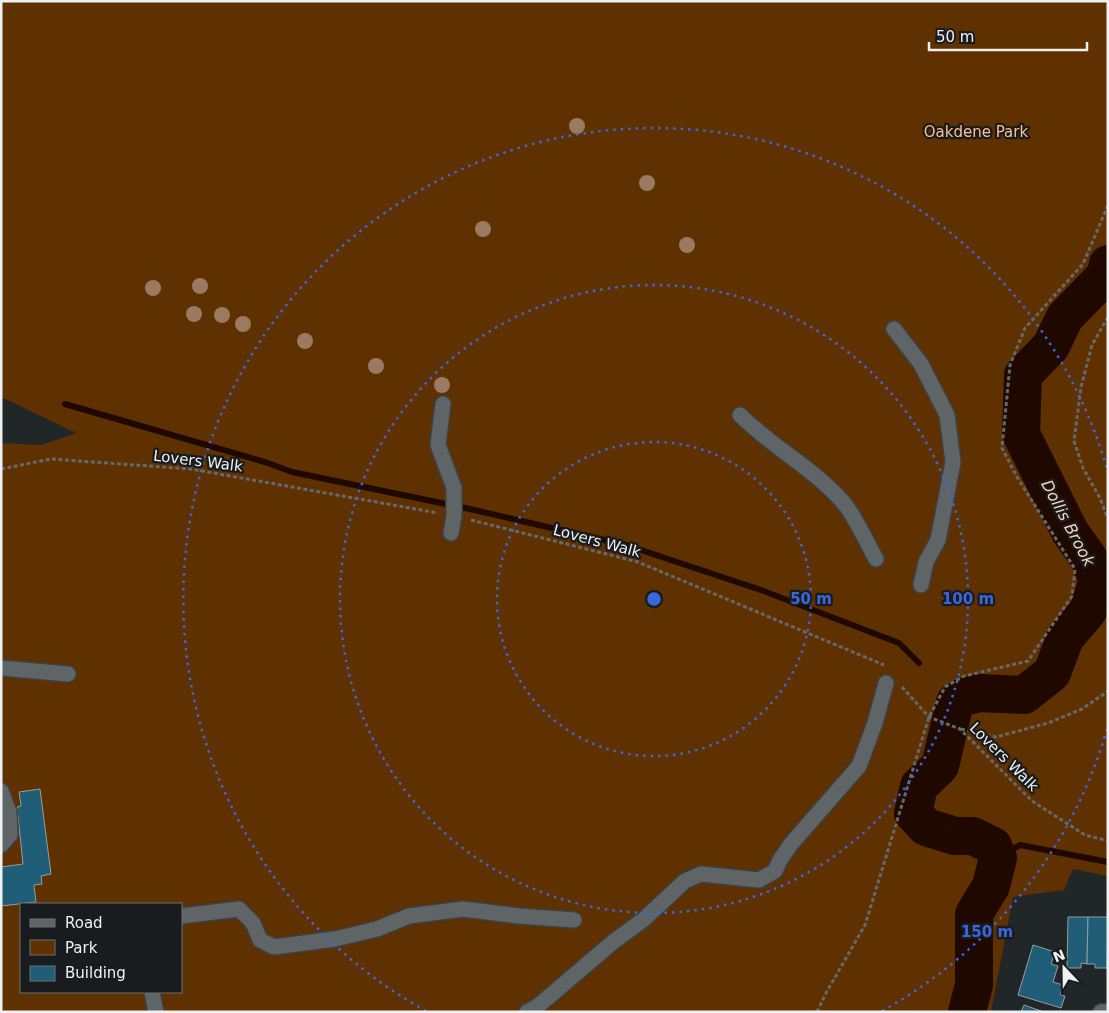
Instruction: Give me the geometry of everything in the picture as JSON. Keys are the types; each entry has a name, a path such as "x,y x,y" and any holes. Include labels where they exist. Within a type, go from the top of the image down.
{"street":[{"path":"894,330 921,364 947,415 954,462 938,540 926,562 921,585"},
{"path":"443,404 438,445 454,488 454,516 451,533"},
{"path":"740,415 754,429 806,468 844,503 876,559"},
{"path":"1,668 68,674"},
{"path":"528,1012 538,1006 613,942 643,920 685,881 701,874 759,880 775,871 780,860 792,844 859,766 891,678"},
{"path":"1,791 9,812 10,835 1,845"},
{"path":"182,916 239,910 253,922 260,940 274,947 335,939 377,929 409,916 463,909 574,920"},
{"path":"152,993 156,1012"},
{"path":"1101,1012 1107,1012"}],"path":[{"path":"817,1012 865,925 928,717 945,688 964,676 1028,662 1072,596 1074,570 1017,477 1002,448 1010,365 1025,328 1083,264 1108,205"},
{"path":"1108,317 1092,345 1081,387 1074,441 1083,468 1100,498 1108,520"},
{"name":"Lovers Walk","path":"1,469 51,459 191,469 454,516 638,562 883,664 891,678 928,717 960,729 1032,801 1085,835 1108,841"},
{"path":"960,729 996,737 1048,723 1082,709 1108,692"}],"green space":[{"name":"Oakdene Park","path":"1,1 1108,1 1108,876 1073,869 1064,890 1013,897 991,1012 1,1012 1,443 41,445 76,433 1,397"}],"building":[{"path":"40,789 51,874 41,876 42,884 34,885 36,902 1,906 1,867 23,864 17,807 21,806 19,792"},
{"path":"1068,917 1088,917 1087,964 1081,963 1081,968 1067,968"},
{"path":"1088,917 1108,917 1107,968 1095,968 1095,964 1087,964"},
{"path":"1033,945 1055,952 1051,964 1058,966 1053,982 1063,985 1060,995 1065,996 1061,1008 1018,995"},
{"path":"1024,1005 1044,1012 1021,1012"}],"waterway":[{"name":"Dollis Brook","path":"967,1012 974,985 974,914 991,886 998,858 993,846 973,836 955,836 926,827 913,813 919,786 940,766 955,702 963,697 979,693 1024,695 1052,673 1065,638 1088,611 1098,580 1088,557 1070,532 1021,434 1023,375 1051,346 1065,317 1105,276 1108,264"},
{"path":"65,404 265,462 292,472 446,504"},
{"path":"461,507 626,545 761,590 899,643 919,663"},
{"path":"998,858 1020,845 1108,862"}]}
